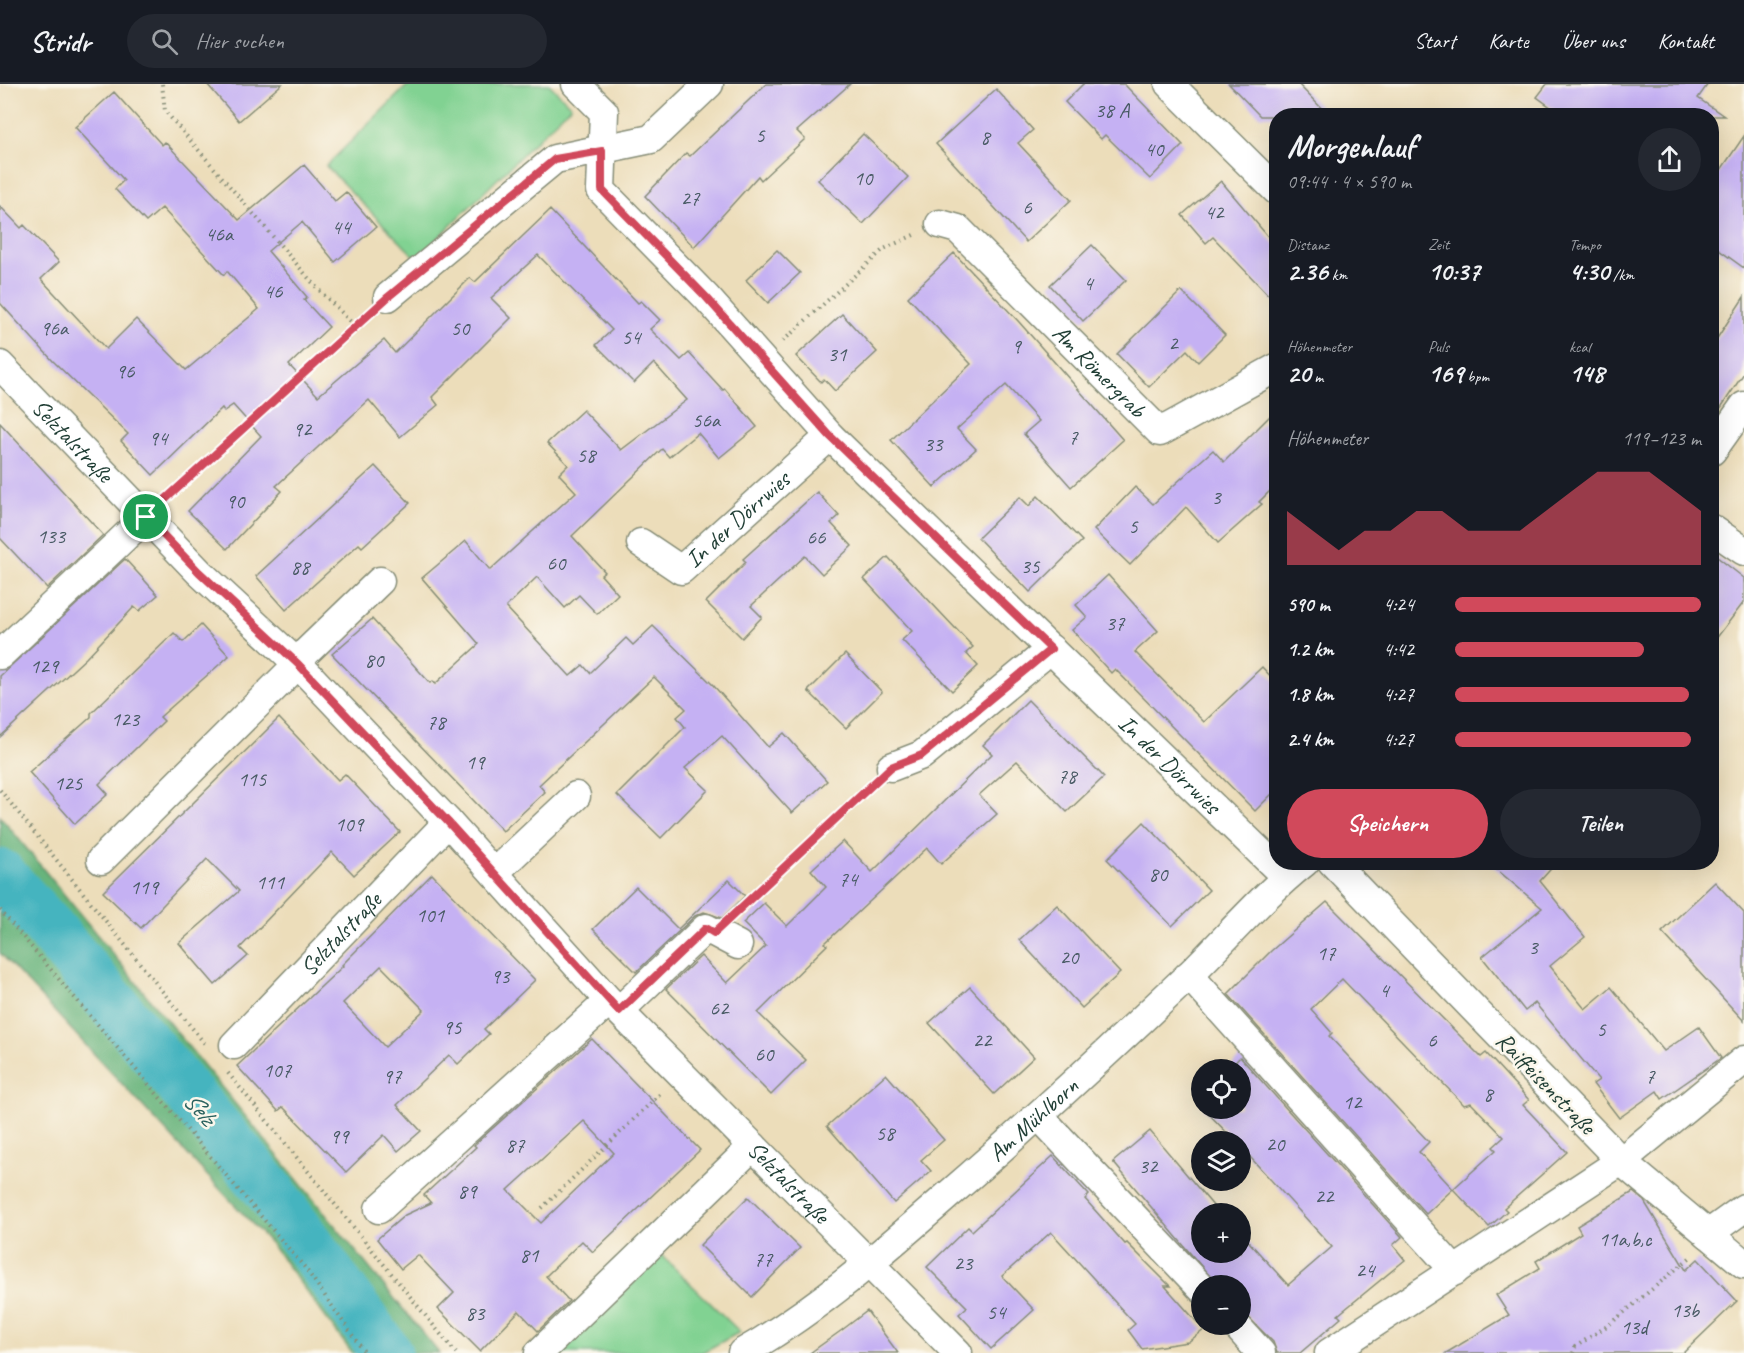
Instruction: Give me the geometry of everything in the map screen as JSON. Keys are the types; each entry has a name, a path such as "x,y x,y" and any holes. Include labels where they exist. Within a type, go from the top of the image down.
{"street":[{"name":"In der Dörrwies","path":"576,84 604,112 602,190 706,297 830,436 1051,649 1269,846"},
{"path":"388,297 555,159 651,139 709,84"},
{"path":"1169,84 1269,183"},
{"name":"Am Römergrab","path":"940,224 958,229 1160,432 1269,372"},
{"name":"Selztalstraße","path":"0,365 199,572 297,663 448,822 614,1006 958,1353"},
{"path":"1719,441 1744,406"},
{"name":"In der Dörrwies","path":"641,543 681,570 830,436"},
{"path":"0,655 146,517"},
{"path":"1719,534 1744,551"},
{"path":"101,860 380,580"},
{"path":"891,767 922,755 1051,649"},
{"path":"494,873 576,796"},
{"name":"Selztalstraße","path":"234,1045 448,822"},
{"name":"Am Mühlborn","path":"742,1353 771,1336 870,1263 1039,1116 1189,975 1295,870"},
{"name":"Raiffeisenstraße","path":"1340,870 1621,1161 1744,1264"},
{"path":"379,1209 706,928 726,939"},
{"path":"1189,975 1455,1271"},
{"path":"1329,1353 1621,1161 1744,1060"},
{"path":"1039,1116 1191,1277"},
{"path":"539,1353 753,1146"},
{"path":"1710,1236 1744,1208"},
{"path":"1245,1335 1262,1353"}],"path":[{"path":"162,84 165,111 318,289 357,328"},
{"path":"763,360 884,249"},
{"path":"146,517 357,328 388,297"},
{"path":"726,939 891,767"},
{"path":"0,910 306,1269 365,1353"},
{"path":"542,1208 681,1074"},
{"path":"1573,1353 1575,1347 1610,1324 1710,1236"}],"green space":[{"path":"409,84 549,84 571,106 417,259 326,166"},
{"path":"0,816 439,1353 352,1353 271,1244 0,953"},
{"path":"661,1255 740,1332 701,1353 558,1353"}],"building":[{"path":"207,84 282,84 239,121"},
{"path":"766,84 850,84 797,131 805,139 761,180 758,176 694,247 645,196 686,153 690,156"},
{"path":"1083,84 1124,84 1183,145 1150,179 1105,135 1101,139 1065,102"},
{"path":"1229,84 1298,84 1321,108 1269,108 1269,116 1260,116"},
{"path":"1547,84 1708,84 1698,98 1712,108 1552,108 1537,97"},
{"path":"996,89 1033,130 1018,143 1071,200 1026,242 936,144"},
{"path":"114,92 162,145 165,142 239,220 304,165 335,201 346,192 376,227 335,262 302,222 268,251 307,297 304,300 329,327 289,365 318,396 384,340 395,353 470,278 475,282 550,210 638,303 641,301 660,320 650,329 681,360 689,353 723,390 725,389 757,427 719,458 698,433 669,457 662,449 572,536 605,572 601,575 618,594 597,614 579,595 565,608 537,577 506,607 570,676 583,665 590,673 626,638 633,645 653,626 713,685 768,747 784,733 827,781 792,813 722,736 685,768 708,790 661,838 617,795 685,727 677,717 686,709 654,677 539,785 545,792 503,831 332,654 372,619 430,683 433,681 435,684 479,644 422,578 466,541 490,570 576,492 559,474 568,465 547,443 583,410 621,450 687,400 654,363 634,383 596,345 612,330 538,255 491,298 511,318 432,397 438,405 400,437 369,400 276,486 282,491 227,549 188,511 261,436 233,405 224,411 222,408 153,475 121,441 128,434 53,361 0,303 0,206 21,228 24,225 59,262 41,279 106,349 136,319 186,370 259,309 227,271 224,275 162,208 146,222 115,189 124,180 75,127"},
{"path":"863,134 908,177 863,224 818,180"},
{"path":"1744,136 1744,268 1719,250 1719,173"},
{"path":"1221,181 1269,238 1269,296 1213,237 1206,243 1182,215"},
{"path":"1092,245 1126,280 1083,321 1050,285"},
{"path":"777,250 800,273 768,303 746,280"},
{"path":"954,253 1019,322 1123,440 1071,487 1024,434 1039,421 1006,385 957,429 976,449 934,487 891,440 971,364 908,297"},
{"path":"1181,291 1225,335 1198,362 1187,350 1149,387 1117,354"},
{"path":"1744,297 1744,373 1719,410 1719,335"},
{"path":"842,314 877,352 835,391 824,379 821,382 796,356"},
{"path":"1269,417 1269,492 1259,502 1262,504 1218,543 1186,507 1130,565 1094,530 1135,487 1153,504 1213,450 1224,462"},
{"path":"0,423 103,535 47,588 0,538"},
{"path":"375,466 410,503 362,547 359,544 286,610 256,576"},
{"path":"817,492 839,516 831,523 852,546 822,574 805,556 751,606 762,617 742,638 706,602 746,562 743,559"},
{"path":"1038,496 1082,541 1030,592 978,538 1020,497 1029,506"},
{"path":"888,557 973,647 966,653 978,666 952,691 902,640 912,631 864,579"},
{"path":"1719,558 1744,578 1744,602 1719,635"},
{"path":"125,559 158,595 139,611 134,607 86,658 0,737 0,676"},
{"path":"1108,575 1158,631 1135,652 1204,722 1262,667 1269,674 1269,797 1255,811 1115,669 1111,673 1072,630 1087,617 1076,605"},
{"path":"201,625 229,656 160,717 164,721 99,784 108,794 75,824 29,772 91,717 91,713 174,633 183,642"},
{"path":"845,654 882,692 846,728 808,691"},
{"path":"1028,700 1104,777 1067,812 1017,761 979,795 997,814 941,864 927,848 825,943 827,945 758,1013 806,1060 771,1095 666,989 701,956 727,983 766,946 743,923 764,903 787,926 826,887 811,870 843,841 872,872 992,754 983,745"},
{"path":"279,718 338,780 345,774 400,832 354,875 332,852 240,948 248,956 215,985 179,943 239,891 207,859 141,928 103,892"},
{"path":"1144,822 1209,890 1172,926 1107,859"},
{"path":"1497,870 1550,870 1540,881 1585,937 1550,966 1585,1009 1611,987 1664,1051 1699,1027 1721,1058 1662,1099 1657,1091 1619,1118 1593,1084 1599,1080 1535,1003 1525,1011 1482,957 1542,908"},
{"path":"432,874 535,980 484,1029 489,1034 458,1064 449,1055 397,1105 421,1131 398,1151 384,1135 346,1172 283,1107 278,1111 237,1066","holes":["381,966 424,1010 385,1047 343,1003"]},
{"path":"729,880 745,896 722,918 704,912 695,916 636,972 593,929 636,887 678,929"},
{"path":"1715,882 1744,913 1744,1021 1662,932"},
{"path":"1327,902 1481,1057 1486,1053 1529,1100 1523,1105 1567,1152 1504,1208 1507,1211 1489,1227 1453,1189 1426,1214 1228,994 1271,951","holes":["1342,979 1464,1105 1471,1103 1504,1137 1493,1147 1496,1150 1453,1189 1419,1152 1429,1142 1329,1036 1332,1033 1311,1009"]},
{"path":"1057,905 1120,973 1082,1008 1019,940"},
{"path":"970,987 1034,1057 994,1094 929,1023"},
{"path":"592,1039 700,1150 593,1252 582,1241 546,1276 569,1301 538,1331 519,1311 480,1351 438,1309 454,1293 418,1255 401,1269 377,1239 405,1215 431,1203 424,1195 476,1147 474,1145","holes":["584,1121 614,1153 541,1223 508,1190"]},
{"path":"1251,1069 1402,1237 1393,1245 1405,1260 1338,1315 1341,1318 1300,1353 1277,1353 1273,1342 1251,1320 1251,1275 1209,1275 1199,1263 1251,1263 1251,1244 1288,1285 1332,1247 1251,1158 1251,1131 1225,1131 1214,1119 1251,1119"},
{"path":"886,1074 944,1140 921,1160 931,1171 894,1203 827,1126"},
{"path":"1150,1131 1191,1180 1191,1191 1201,1191 1211,1203 1191,1203 1191,1254 1113,1162"},
{"path":"1053,1156 1089,1195 1085,1199 1125,1244 1127,1243 1170,1286 1165,1286 1191,1315 1191,1335 1197,1335 1188,1342 1142,1349 1128,1330 1135,1324 1051,1232 1002,1276 1034,1310 991,1349 959,1314 967,1307 927,1267 968,1227 972,1231"},
{"path":"1633,1192 1644,1201 1686,1270 1698,1259 1737,1301 1683,1353 1446,1353 1509,1315 1496,1295 1540,1268 1536,1261 1581,1233 1577,1226"},
{"path":"748,1197 800,1248 752,1297 700,1245"},
{"path":"867,1311 898,1353 810,1353 842,1330"}],"waterway":[{"name":"Selz","path":"0,874 51,930 268,1189 387,1353"}],"route":[{"path":"602,151 602,190 706,297 830,436 1051,649 922,755 891,767 714,933 706,928 619,1011 448,822 298,664 199,572 146,517 357,328 388,297 555,159 602,151"}]}
